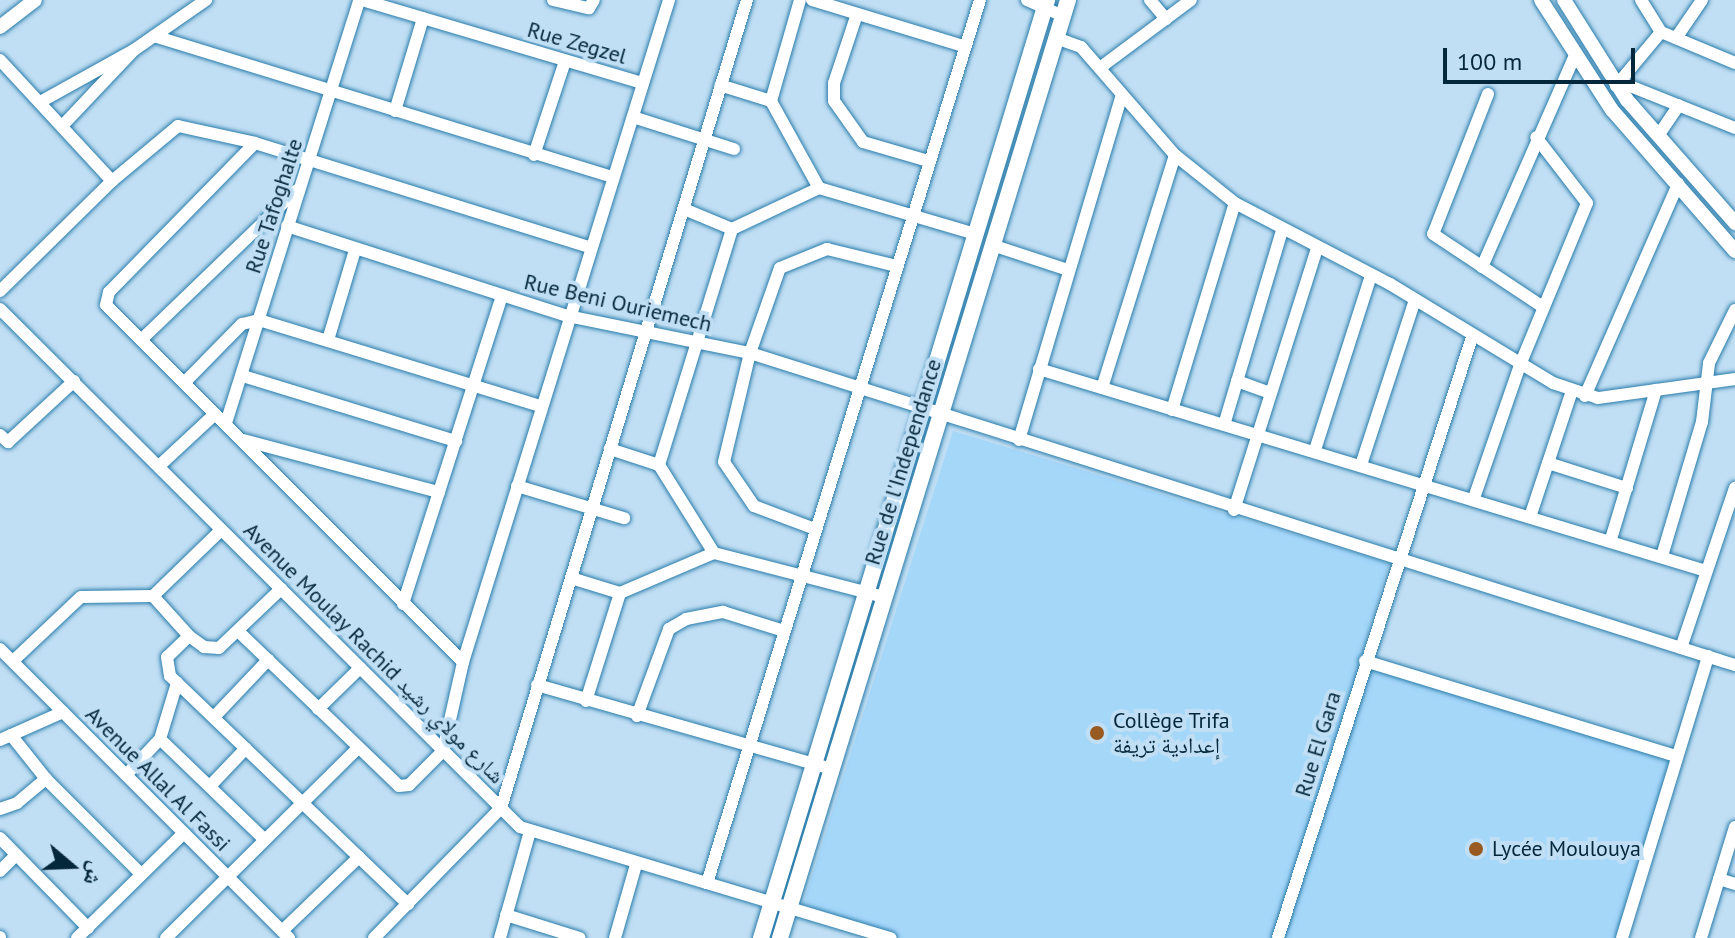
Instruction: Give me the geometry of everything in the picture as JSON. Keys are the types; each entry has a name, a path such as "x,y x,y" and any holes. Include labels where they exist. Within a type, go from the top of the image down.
{"main road":[{"name":"Rue de l'Independance","path":"761,938 1045,5"},
{"name":"Rue de l'Independance","path":"780,938 1065,8"}],"street":[{"path":"0,27 35,0"},
{"path":"42,101 134,50 206,0"},
{"name":"Rue Zegzel","path":"360,0 643,83"},
{"name":"Rue Tafoghalte","path":"226,423 360,0"},
{"path":"553,0 589,8 594,0"},
{"path":"238,631 357,749 404,787 443,751 463,662 540,406 669,0"},
{"path":"374,938 501,808 747,0"},
{"path":"771,101 800,0"},
{"path":"812,0 963,46"},
{"path":"707,883 963,46 980,0"},
{"path":"1027,0 1065,8"},
{"path":"1150,0 1166,19"},
{"path":"1101,67 1191,0"},
{"path":"1541,0 1612,110 1735,251"},
{"path":"1564,0 1618,84 1658,136 1735,223"},
{"path":"1641,0 1661,32 1734,60"},
{"path":"1676,38 1702,0"},
{"path":"857,14 834,83 834,101 863,142 928,161"},
{"path":"395,111 423,18"},
{"path":"1618,84 1661,32"},
{"path":"154,36 613,177"},
{"path":"1056,38 1081,47 1175,155 1235,203 1415,300 1520,365 1578,393 1656,390 1735,379"},
{"path":"64,124 134,50"},
{"path":"1482,267 1536,137 1575,55"},
{"path":"0,60 64,124 112,181"},
{"path":"534,155 565,61"},
{"path":"1618,84 1735,128"},
{"path":"720,85 771,101 819,188"},
{"path":"1488,94 1433,232 1543,307"},
{"path":"1019,440 1122,95"},
{"path":"1658,136 1679,105"},
{"path":"633,117 734,149"},
{"path":"0,291 112,181 178,126 255,143 589,247"},
{"path":"1474,498 1520,365 1587,201 1536,137"},
{"path":"255,143 109,292 106,305 463,662"},
{"path":"1102,388 1175,155"},
{"path":"1531,514 1548,463 1578,393 1678,184"},
{"path":"141,340 299,188"},
{"path":"659,465 732,229 819,188 975,234"},
{"path":"1172,410 1235,203"},
{"path":"684,209 732,229"},
{"name":"Rue Beni Ouriemech","path":"287,226 568,316 750,353 1234,510 1735,665"},
{"path":"1224,425 1282,231"},
{"path":"992,245 1068,270"},
{"path":"815,529 754,506 724,462 750,353 780,268 827,249 896,266"},
{"path":"1234,510 1317,249"},
{"path":"328,340 355,250"},
{"path":"1315,450 1371,276"},
{"path":"403,604 502,296"},
{"path":"1361,465 1415,300"},
{"name":"Avenue Moulay Rachid شارع مولاي رشيد","path":"0,309 443,751 501,808 530,831 888,938"},
{"path":"1662,556 1702,422 1703,382 1735,310"},
{"path":"184,383 242,324 259,320 540,406"},
{"name":"Rue El Gara","path":"1278,938 1397,561 1472,337"},
{"path":"1039,369 1531,514 1706,571"},
{"path":"243,376 456,441"},
{"path":"3,442 74,381"},
{"path":"1237,381 1270,393"},
{"path":"1611,539 1656,390"},
{"path":"159,466 215,414"},
{"path":"243,440 439,492"},
{"path":"610,449 659,465 714,553"},
{"path":"1548,463 1627,488"},
{"path":"517,486 624,518"},
{"path":"1681,648 1735,488"},
{"path":"13,661 81,597 153,596 221,530"},
{"path":"571,578 620,593 714,553 802,572 884,597"},
{"path":"153,596 189,636 215,649 281,589"},
{"path":"586,701 620,593"},
{"path":"637,716 664,640 677,624 723,612 784,631"},
{"path":"189,636 166,663 177,683 408,904"},
{"name":"Avenue Allal Al Fassi","path":"0,649 285,935"},
{"path":"1622,938 1708,656"},
{"path":"214,717 268,660"},
{"path":"1365,661 1676,756"},
{"path":"318,709 360,668"},
{"path":"126,775 160,739 177,683"},
{"path":"537,685 831,769"},
{"path":"63,712 6,738 141,874"},
{"path":"160,739 263,838"},
{"path":"210,786 246,748"},
{"path":"166,938 225,875 357,749"},
{"path":"0,809 17,803 46,779"},
{"path":"1701,938 1735,827"},
{"path":"500,938 530,831"},
{"path":"77,938 184,833"},
{"path":"0,838 88,928"},
{"path":"0,871 16,855"},
{"path":"285,935 359,857"},
{"path":"615,938 636,865"},
{"path":"1719,879 1735,884"},
{"path":"506,915 580,938"}],"shaded area":[{"name":"Collège Trifa إعدادية تريفة","path":"953,431 1389,563 1359,664 1678,760 1623,938 901,938 803,904"}],"place":[{"name":"Collège Trifa إعدادية تريفة","path":"1097,733"},
{"name":"Lycée Moulouya","path":"1476,849"}]}
